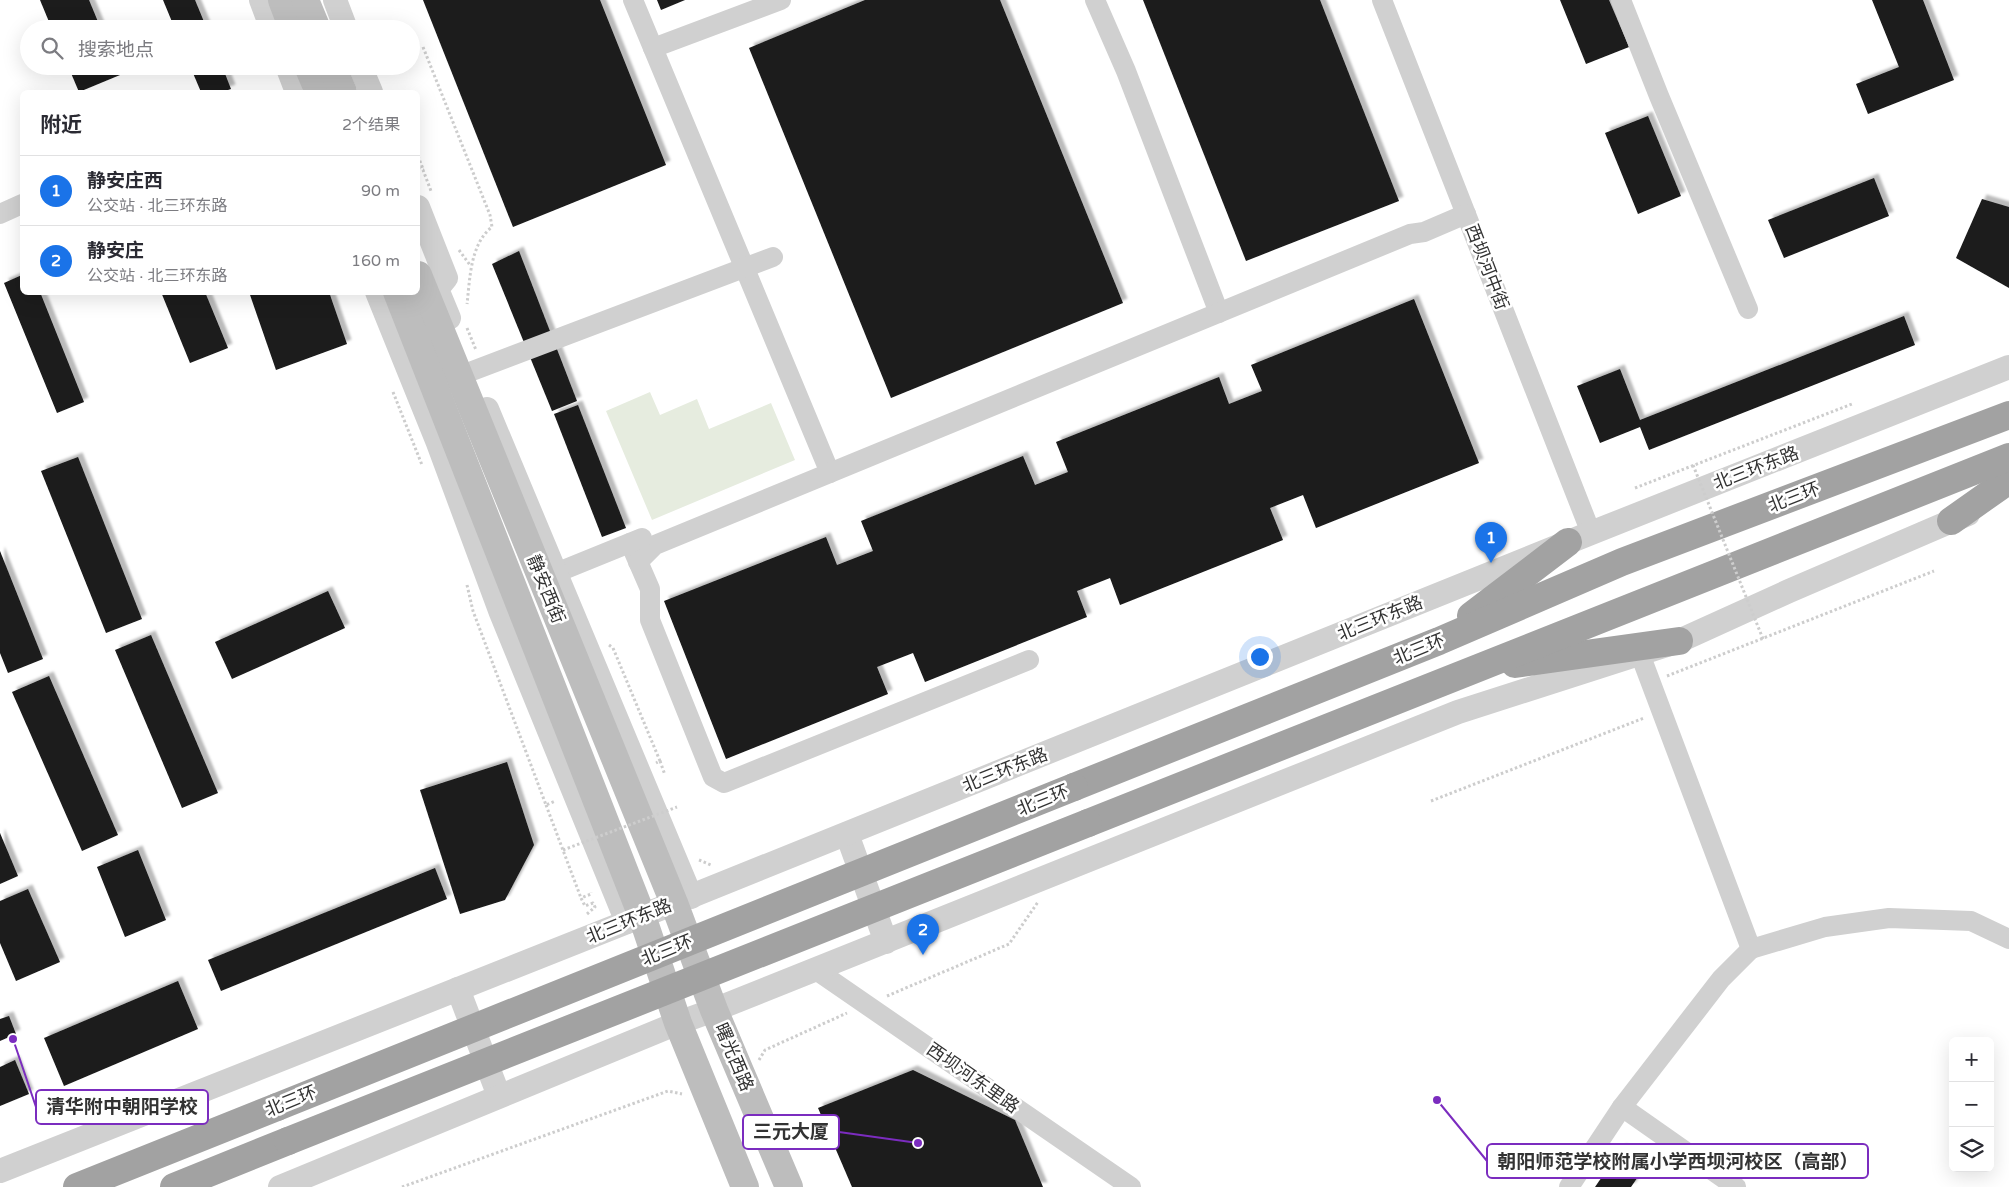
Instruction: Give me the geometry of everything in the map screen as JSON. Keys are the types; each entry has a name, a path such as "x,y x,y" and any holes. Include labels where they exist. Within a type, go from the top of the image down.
{"highway":[{"name":"北三环","path":"77,1187 1439,641 1622,562 2009,415"},
{"name":"北三环","path":"174,1187 2009,457"},
{"path":"1951,521 2009,480"},
{"path":"1439,641 1579,538"},
{"path":"1471,670 1679,641"}],"main road":[{"path":"282,0 290,20"},
{"path":"305,0 313,20"},
{"path":"309,84 334,90"},
{"name":"静安西街","path":"420,279 471,371 548,576 682,900 714,1010"},
{"name":"静安西街","path":"398,295 498,551 634,919 678,1023"},
{"name":"曙光西路","path":"714,1010 789,1187"},
{"path":"678,1023 746,1187"}],"street":[{"path":"261,0 269,20"},
{"path":"335,0 343,20"},
{"path":"633,0 830,473"},
{"path":"653,48 782,0"},
{"path":"1095,0 1126,71 1219,313"},
{"name":"西坝河中街","path":"1382,0 1466,214 1579,538"},
{"path":"1621,0 1748,309"},
{"path":"298,75 309,84"},
{"path":"364,75 370,90"},
{"path":"0,214 20,205"},
{"path":"420,212 446,278 437,290 471,371 773,257"},
{"path":"638,562 655,545 1410,234 1424,232 1466,214"},
{"path":"378,295 438,443 501,613 634,919"},
{"name":"北三环东路","path":"0,1171 847,834 1579,538 2009,367"},
{"path":"280,1187 678,1023 816,970 1458,712 1679,641 1789,591 2009,497"},
{"path":"548,576 636,540 638,562 650,589 650,620 713,777 724,783 1029,660"},
{"path":"498,551 501,613"},
{"path":"1640,654 1751,949"},
{"path":"847,834 886,942"},
{"path":"1569,1187 1622,1107 1721,978 1751,949 1825,927 1889,918 1971,921 2009,939"},
{"name":"西坝河东里路","path":"816,970 1131,1187"},
{"path":"458,989 499,1096"},
{"path":"1622,1107 1736,1187"}],"path":[{"path":"422,47 490,215 492,227 483,233 471,266 467,305"},
{"path":"420,162 423,170"},
{"path":"465,324 471,371"},
{"path":"392,390 423,469"},
{"path":"1635,488 1852,404"},
{"path":"1693,466 1763,639"},
{"path":"1650,683 1934,571"},
{"path":"466,583 472,611 581,898 585,906 593,903 595,907 580,917"},
{"path":"605,642 613,648 660,761 651,765"},
{"path":"1431,800 1661,711"},
{"path":"546,805 556,801"},
{"path":"667,807 670,815"},
{"path":"563,850 677,807"},
{"path":"570,838 574,847"},
{"path":"695,852 698,860 710,866 719,862"},
{"path":"759,1069 758,1061 765,1050 866,1004 1009,944 1061,871"},
{"path":"581,898 592,894 588,885"},
{"path":"402,1187 668,1090 684,1094"}],"shaded area":[{"path":"650,392 660,415 697,399 709,429 771,403 795,460 652,520 606,411"}],"building":[{"path":"40,0 89,0 97,20 48,20"},
{"path":"163,0 195,0 203,20 171,20"},
{"path":"423,0 600,0 666,165 513,227"},
{"path":"657,0 685,0 661,10"},
{"path":"865,0 1000,0 1123,303 891,398 749,48"},
{"path":"1143,0 1320,0 1399,201 1246,261"},
{"path":"1560,0 1609,0 1629,47 1586,64"},
{"path":"1872,0 1923,0 1954,80 1868,114 1856,84 1899,67"},
{"path":"72,75 120,75 84,90 78,90"},
{"path":"194,75 226,75 231,89 228,90 200,90"},
{"path":"1648,116 1681,196 1638,214 1605,133"},
{"path":"1874,178 1889,216 1784,258 1768,220"},
{"path":"1982,199 2009,207 2009,288 1956,258"},
{"path":"519,251 577,401 552,411 492,264"},
{"path":"20,276 20,295 41,295 84,402 57,413 4,283"},
{"path":"162,295 206,295 228,348 190,363"},
{"path":"250,295 330,295 347,344 276,370"},
{"path":"1414,299 1479,463 1316,528 1303,495 1270,508 1283,540 1120,605 1110,578 1077,591 1087,617 925,682 913,653 877,667 888,694 726,759 664,601 826,537 837,565 873,551 861,521 1023,456 1035,485 1068,472 1056,442 1219,377 1229,404 1262,391 1251,365"},
{"path":"1904,316 1915,345 1649,450 1640,427 1600,443 1577,386 1620,369 1640,420"},
{"path":"578,405 626,528 602,537 554,414"},
{"path":"78,457 142,619 106,633 41,471"},
{"path":"0,551 43,659 8,673 0,653"},
{"path":"328,591 345,628 232,679 215,642"},
{"path":"151,635 218,793 182,808 115,650"},
{"path":"49,676 118,835 82,851 12,692"},
{"path":"507,762 534,845 505,900 460,914 420,790"},
{"path":"0,833 18,876 0,884"},
{"path":"138,850 166,920 125,937 97,867"},
{"path":"435,868 447,899 221,991 208,960"},
{"path":"28,889 60,962 16,981 0,943 0,901"},
{"path":"178,981 198,1029 64,1086 44,1038"},
{"path":"9,1016 16,1034 0,1041 0,1019"},
{"path":"15,1060 29,1094 0,1106 0,1067"},
{"path":"913,1070 1015,1120 1043,1187 852,1187 818,1108"},
{"path":"1622,1148 1646,1165 1631,1187 1595,1187"}],"place":[{"name":"静安庄西","path":"1491,563"},
{"name":"静安庄","path":"923,955"},
{"name":"清华附中朝阳学校","path":"13,1039"},
{"name":"朝阳师范学校附属小学西坝河校区（高部）","path":"1437,1100"},
{"name":"三元大厦","path":"918,1143"}]}
